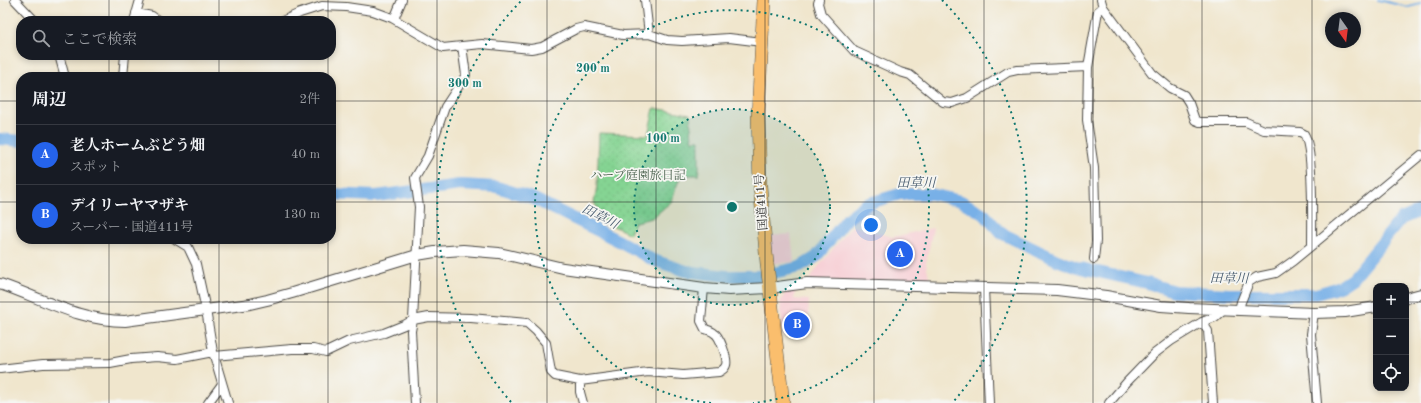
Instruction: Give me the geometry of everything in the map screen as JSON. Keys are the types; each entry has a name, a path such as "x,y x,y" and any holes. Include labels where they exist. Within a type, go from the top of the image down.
{"highway":[{"name":"国道411号","path":"764,0 758,115 760,186 782,403"}],"street":[{"path":"16,0 30,16"},
{"path":"135,16 140,0"},
{"path":"394,19 402,0"},
{"path":"645,0 649,34"},
{"path":"819,0 818,3 821,14 854,51 910,75 943,102 952,103 967,98 1008,72 1017,70 1088,67"},
{"path":"1094,259 1096,241 1094,168 1087,120 1088,67 1098,11 1102,4 1152,73 1170,88 1184,95 1190,103 1195,120 1200,122 1246,122 1264,130 1300,132 1304,134 1309,146 1312,244"},
{"path":"293,16 322,6 346,7 373,11 394,19 443,48 482,44 531,50 542,47 576,29 584,28 623,35 649,34 667,40 682,41 728,38 762,42"},
{"path":"416,403 411,331 413,320 419,207 415,178 428,156 445,107 466,75 462,46"},
{"path":"60,60 64,72"},
{"path":"123,72 125,60"},
{"path":"1240,306 1249,282 1257,278 1276,274 1421,155"},
{"path":"183,244 188,247 196,264 206,310 213,354 228,403"},
{"path":"0,284 66,310 97,319 125,321 250,304 292,293 417,255 464,250 499,253 563,268 704,288 729,290 769,283 807,283 1057,290 1106,296 1160,306 1224,309 1240,306 1314,313 1345,312 1373,307"},
{"path":"0,369 75,362 110,363 131,359 157,357 177,359 213,354 292,348 313,349 326,352 349,341 384,333 413,320 429,317 471,318 527,323 546,343 550,372 555,376 580,381 648,372 683,376 719,372 726,366 726,361 720,339 715,333 705,329 701,321 704,288"},
{"path":"984,288 989,403"},
{"path":"1409,297 1421,294"},
{"path":"1109,403 1126,382 1154,354 1171,341 1202,322 1215,317 1224,309"},
{"path":"1314,313 1311,334 1316,403"},
{"path":"1202,322 1208,331 1213,403"},
{"path":"580,381 580,392 583,403"},
{"path":"208,403 222,384"}],"shaded area":[{"path":"852,226 893,237 933,228 926,263 931,286 807,283 818,267"},
{"path":"791,234 794,262 767,264 764,236"},
{"path":"795,290 794,299 809,300 807,335 785,336 783,335 780,302 786,292"}],"green space":[{"name":"ハーブ庭園旅日記","path":"654,108 690,114 692,140 699,140 699,175 683,175 680,177 671,202 652,218 635,222 630,234 603,221 594,202 597,186 599,133 648,135"}],"waterway":[{"path":"1378,0 1408,7 1421,4"},
{"name":"田草川","path":"0,139 16,141"},
{"name":"田草川","path":"336,194 376,196 460,185 497,187 532,198 621,242 653,260 686,271 726,276 760,276 800,267 816,257 847,219 866,204 900,194 931,194 961,201 984,214 1001,233 1057,260 1076,267 1147,283 1174,291 1229,294 1316,294 1341,286 1353,278 1401,219 1421,212"}],"place":[{"name":"老人ホームぶどう畑","path":"900,254"},
{"name":"デイリーヤマザキ","path":"797,325"}]}
